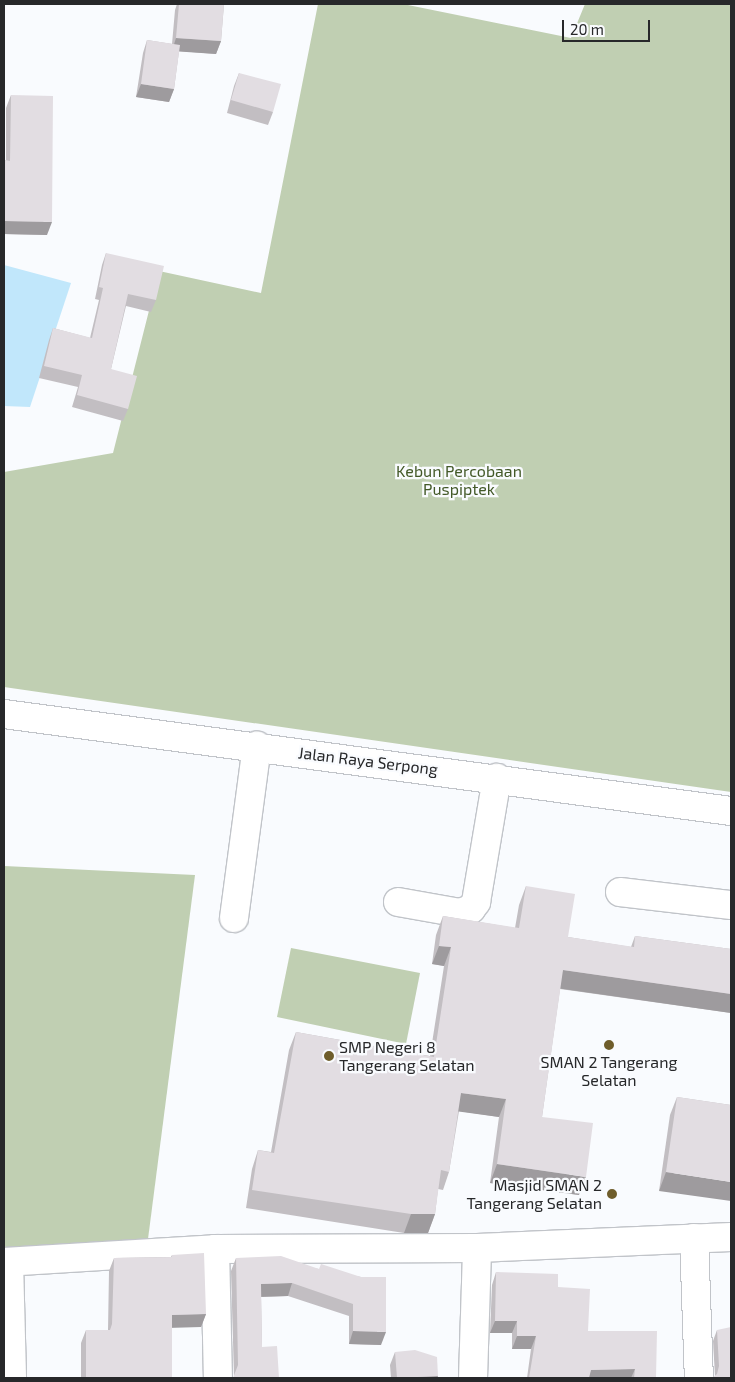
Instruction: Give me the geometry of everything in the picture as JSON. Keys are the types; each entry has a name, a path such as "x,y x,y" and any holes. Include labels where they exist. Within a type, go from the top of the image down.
{"street":[{"name":"Jalan Raya Serpong","path":"4,714 497,778 731,811"},
{"path":"234,918 257,746"},
{"path":"398,902 460,913 471,909 476,902 497,778"},
{"path":"620,892 731,905"},
{"path":"12,1378 6,1262 215,1249 476,1248 731,1237"},
{"path":"694,1238 699,1378"},
{"path":"473,1378 476,1248"},
{"path":"215,1249 218,1378"}],"green space":[{"name":"Kebun Percobaan Puspiptek","path":"318,4 403,4 571,38 585,4 731,4 731,792 4,687 4,472 113,453 159,271 261,293"},
{"path":"4,866 195,875 148,1239 4,1253"},
{"path":"291,948 420,973 406,1044 277,1017"}],"water":[{"path":"4,265 71,283 30,407 4,406"}],"building":[{"path":"179,4 224,4 221,41 176,38"},
{"path":"147,40 180,45 174,89 141,84"},
{"path":"239,73 281,84 273,112 231,100"},
{"path":"11,95 53,96 52,222 4,221 5,160 10,161"},
{"path":"106,253 164,266 156,300 128,294 111,369 137,376 128,409 77,395 82,375 44,366 53,328 92,338 103,288 99,287"},
{"path":"526,886 575,894 568,937 634,947 635,936 731,949 731,994 563,970 542,1117 593,1123 586,1177 497,1164 506,1099 461,1093 449,1172 441,1170 435,1214 411,1214 252,1190 258,1150 274,1153 296,1032 434,1057 451,947 439,946 443,916 519,928"},
{"path":"677,1097 731,1105 731,1182 666,1172"},
{"path":"204,1253 206,1314 172,1315 172,1378 86,1378 86,1330 110,1330 112,1324 114,1258 172,1257 172,1255"},
{"path":"281,1256 319,1269 321,1264 361,1277 386,1277 386,1332 353,1331 353,1304 292,1283 261,1284 262,1347 277,1346 279,1378 233,1378 238,1365 236,1258"},
{"path":"496,1272 558,1274 558,1287 590,1289 588,1331 657,1331 656,1378 634,1378 635,1369 591,1370 589,1378 529,1378 536,1336 517,1336 517,1321 495,1321"},
{"path":"731,1327 731,1378 712,1378 717,1374 719,1366 717,1330"},
{"path":"415,1350 437,1357 438,1376 397,1378 395,1352"}],"place":[{"name":"SMAN 2 Tangerang Selatan","path":"609,1045"},
{"name":"SMP Negeri 8 Tangerang Selatan","path":"329,1056"},
{"name":"Masjid SMAN 2 Tangerang Selatan","path":"612,1194"}]}
